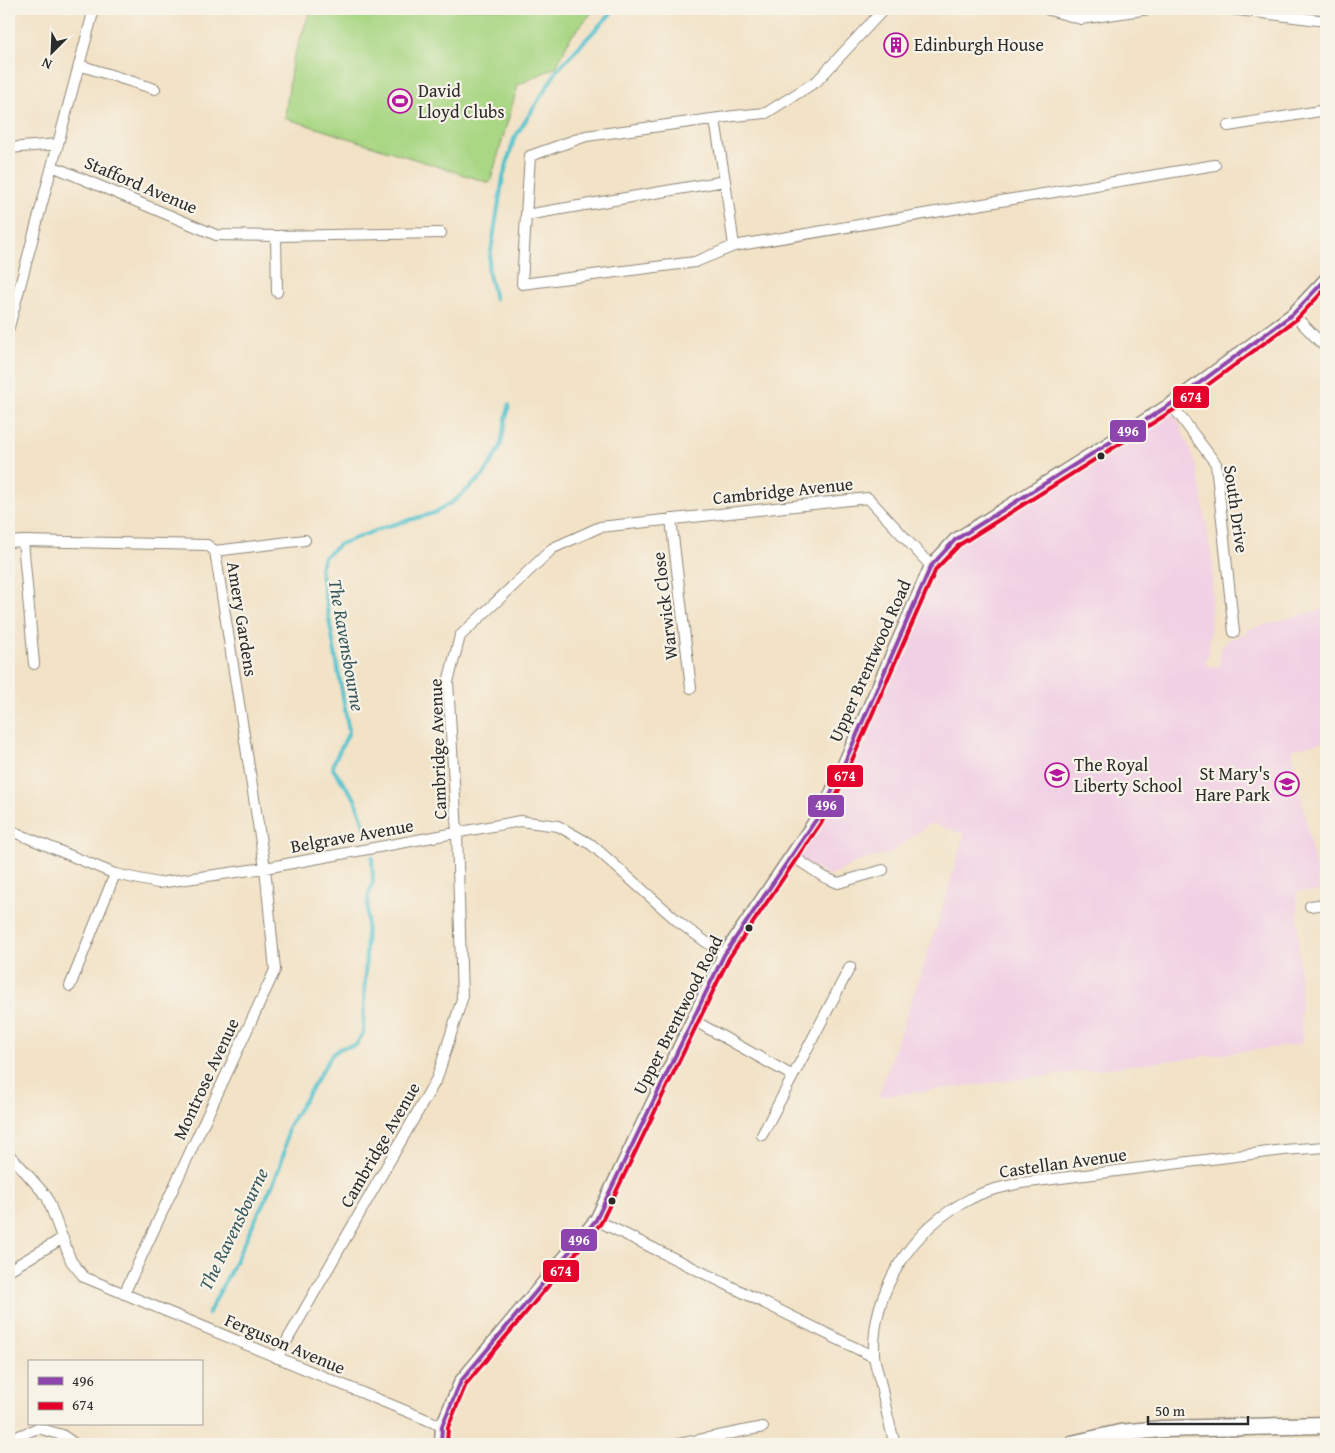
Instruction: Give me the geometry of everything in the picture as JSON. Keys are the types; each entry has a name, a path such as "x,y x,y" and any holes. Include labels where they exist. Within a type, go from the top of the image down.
{"main road":[{"path":"1072,1444 1120,1433 1162,1429 1326,1425"}],"street":[{"path":"9,327 94,9"},
{"path":"884,9 817,81 766,113 586,136 530,156 522,284 695,262 734,246 1215,165"},
{"path":"1046,9 1081,20 1149,9"},
{"path":"1230,9 1326,21"},
{"path":"79,65 155,89"},
{"path":"1228,126 1326,110"},
{"path":"715,120 734,246"},
{"path":"9,148 58,144"},
{"name":"Stafford Avenue","path":"52,166 216,235 276,236"},
{"path":"526,215 725,181"},
{"path":"277,292 276,236 441,233"},
{"name":"Upper Brentwood Road","path":"441,1444 442,1426 461,1381 596,1220 724,955 826,805 931,566 955,540 1171,404 1293,314 1326,279"},
{"path":"1293,314 1326,348"},
{"name":"South Drive","path":"1171,404 1216,464 1234,632"},
{"name":"Cambridge Avenue","path":"277,1358 438,1078 462,999 457,833 448,682 460,636 553,548 600,526 868,498 931,566"},
{"name":"Warwick Close","path":"671,520 691,688"},
{"path":"23,540 34,664"},
{"name":"Amery Gardens","path":"9,542 23,540 207,545 215,551 265,868"},
{"path":"215,551 305,540"},
{"name":"Belgrave Avenue","path":"9,830 115,874 158,883 265,868 520,821 558,826 592,844 681,924 724,955"},
{"path":"792,856 824,877 838,883 884,870"},
{"name":"Montrose Avenue","path":"124,1294 275,970 265,868"},
{"path":"70,986 115,874"},
{"path":"1310,906 1326,904"},
{"path":"762,1135 850,967"},
{"path":"693,1020 793,1076"},
{"name":"Castellan Avenue","path":"895,1444 874,1357 880,1305 890,1280 903,1258 930,1227 970,1199 989,1191 1021,1183 1284,1150 1326,1147"},
{"name":"Ferguson Avenue","path":"9,1155 47,1197 71,1260 84,1276 442,1426"},
{"path":"596,1220 874,1357"},
{"path":"9,1270 63,1238"},
{"path":"678,1444 763,1427"},
{"path":"9,1440 38,1428 62,1435 75,1444"}],"shaded area":[{"name":"The Royal Liberty School","path":"1171,404 1195,462 1213,566 1209,654 1205,660 1209,667 1219,666 1221,649 1226,641 1245,633 1246,630 1326,608 1326,741 1292,749 1320,892 1297,891 1302,1044 878,1097 939,919 964,834 930,823 891,853 854,863 830,876 792,856 826,805 931,566 955,540"}],"green space":[{"name":"David Lloyd Clubs","path":"311,9 595,9 570,38 556,67 518,85 490,183 285,118 292,62"}],"waterway":[{"name":"The Ravensbourne","path":"495,299 488,270 503,177 514,139 558,69 615,9"},
{"name":"The Ravensbourne","path":"367,833 355,799 333,769 334,762 349,732 320,568 324,557 340,544 385,527 434,513 454,501 483,476 500,448 509,405"},
{"name":"The Ravensbourne","path":"208,1314 276,1177 284,1153 288,1127 331,1056 341,1048 356,1045 363,1033 368,896 373,882 372,857"}],"transit line":[{"name":"496","path":"441,1444 442,1426 461,1381 596,1220 724,955 826,805 931,566 955,540 1171,404 1293,314 1326,279"},
{"name":"674","path":"447,1444 448,1427 466,1384 601,1223 729,958 831,808 936,569 959,545 1175,409 1297,319 1326,288"}],"place":[{"name":"Edinburgh House","path":"896,45"},
{"name":"David Lloyd Clubs","path":"400,101"},
{"name":"The Royal Liberty School","path":"1057,775"},
{"name":"St Mary's Hare Park","path":"1287,784"}]}
